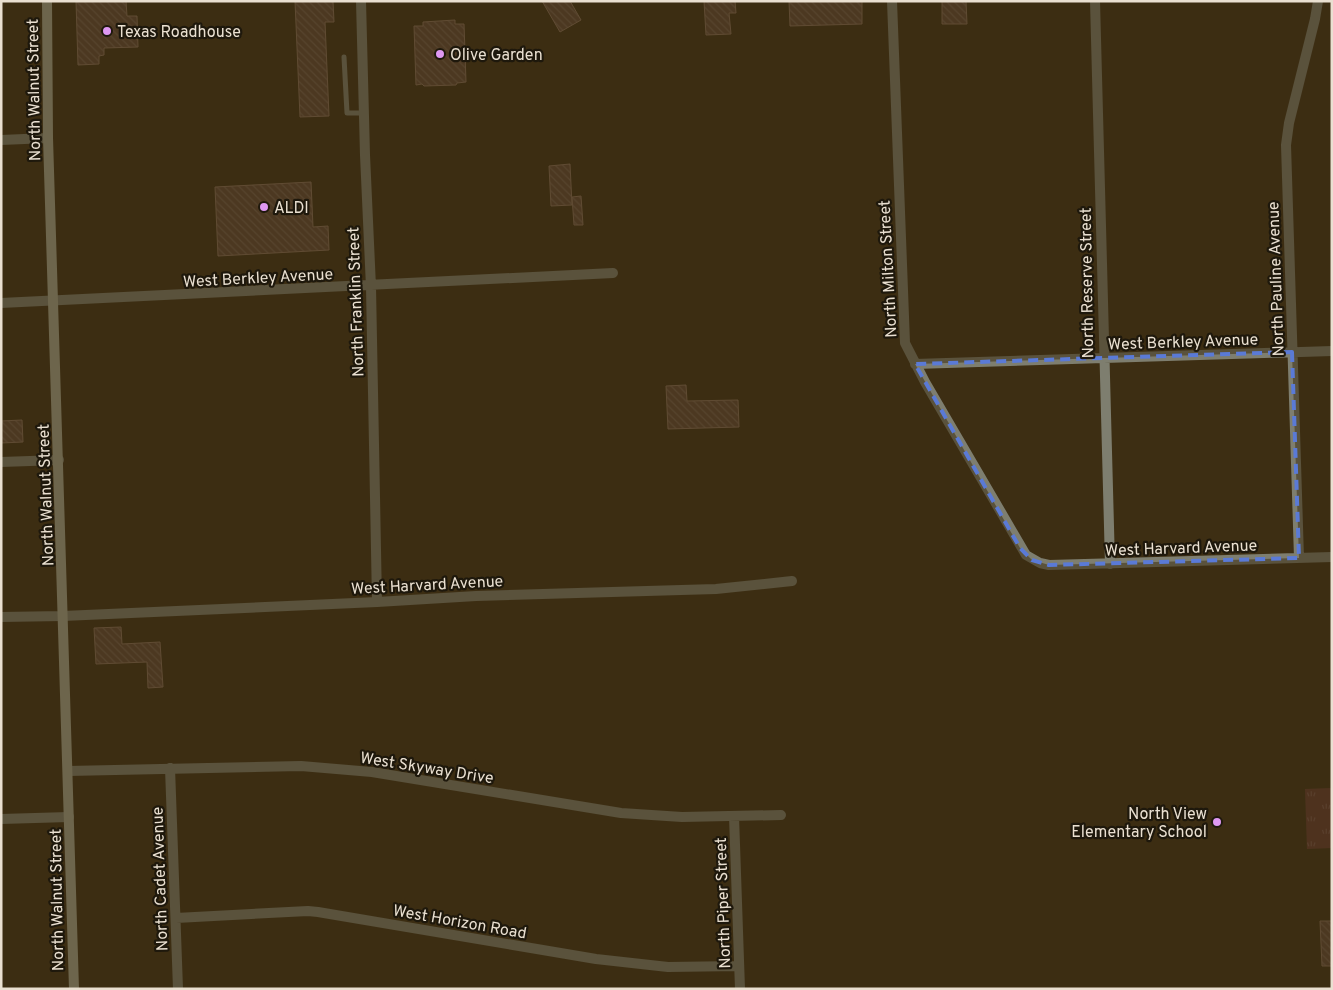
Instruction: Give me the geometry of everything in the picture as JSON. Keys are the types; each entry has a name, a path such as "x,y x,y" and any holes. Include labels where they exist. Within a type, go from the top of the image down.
{"main road":[{"name":"North Walnut Street","path":"47,1 48,138 74,989"}],"street":[{"name":"North Franklin Street","path":"361,1 371,287 377,602"},
{"name":"North Milton Street","path":"892,1 904,336 915,364 1020,548 1032,560"},
{"name":"North Reserve Street","path":"1095,1 1103,359 1110,564"},
{"name":"North Pauline Avenue","path":"1299,558 1286,145 1318,1"},
{"path":"1,140 48,138"},
{"name":"West Berkley Avenue","path":"1,304 612,274"},
{"name":"West Berkley Avenue","path":"915,364 1332,351"},
{"path":"1,462 59,460"},
{"name":"West Harvard Avenue","path":"1032,560 1049,565 1332,557"},
{"name":"West Harvard Avenue","path":"1,617 63,616 476,596 716,589 792,582"},
{"name":"West Skyway Drive","path":"68,771 276,766 363,771 621,813 682,817 781,815"},
{"name":"North Cadet Avenue","path":"170,768 178,989"},
{"name":"North Piper Street","path":"734,816 740,989"},
{"path":"1,819 69,817"},
{"name":"West Horizon Road","path":"176,918 313,912 604,960 668,967 739,966"}],"lane":[{"path":"344,57 347,113 364,112"}],"highlighted area":[{"path":"1292,352 1299,558 1049,565 1032,560 1020,548 915,364"}],"green space":[{"path":"1332,788 1332,848 1307,849 1305,789"}],"building":[{"name":"Texas Roadhouse","path":"76,1 126,1 127,16 137,16 138,47 104,48 104,55 99,56 99,64 78,65"},
{"path":"295,1 333,1 334,22 325,22 329,116 300,117"},
{"path":"542,1 570,1 581,20 560,32"},
{"path":"704,1 735,1 736,13 729,13 731,34 706,35"},
{"path":"789,1 862,1 862,24 790,26"},
{"path":"942,1 966,1 967,24 942,24"},
{"name":"Olive Garden","path":"455,20 455,24 464,24 466,82 457,83 456,85 416,85 414,26 423,26 423,22"},
{"path":"570,164 572,205 551,206 549,166"},
{"name":"ALDI","path":"311,182 313,227 328,226 329,250 218,256 215,187"},
{"path":"581,196 583,225 574,225 572,197"},
{"path":"686,385 687,401 738,400 739,427 668,429 666,386"},
{"path":"22,420 23,442 1,443 1,421"},
{"path":"121,627 122,644 160,642 163,687 148,688 147,662 96,664 94,628"},
{"path":"1320,921 1332,921 1332,966 1322,966"}],"place":[{"name":"Texas Roadhouse","path":"107,31"},
{"name":"Olive Garden","path":"440,54"},
{"name":"ALDI","path":"264,207"},
{"name":"North View Elementary School","path":"1217,822"}]}
